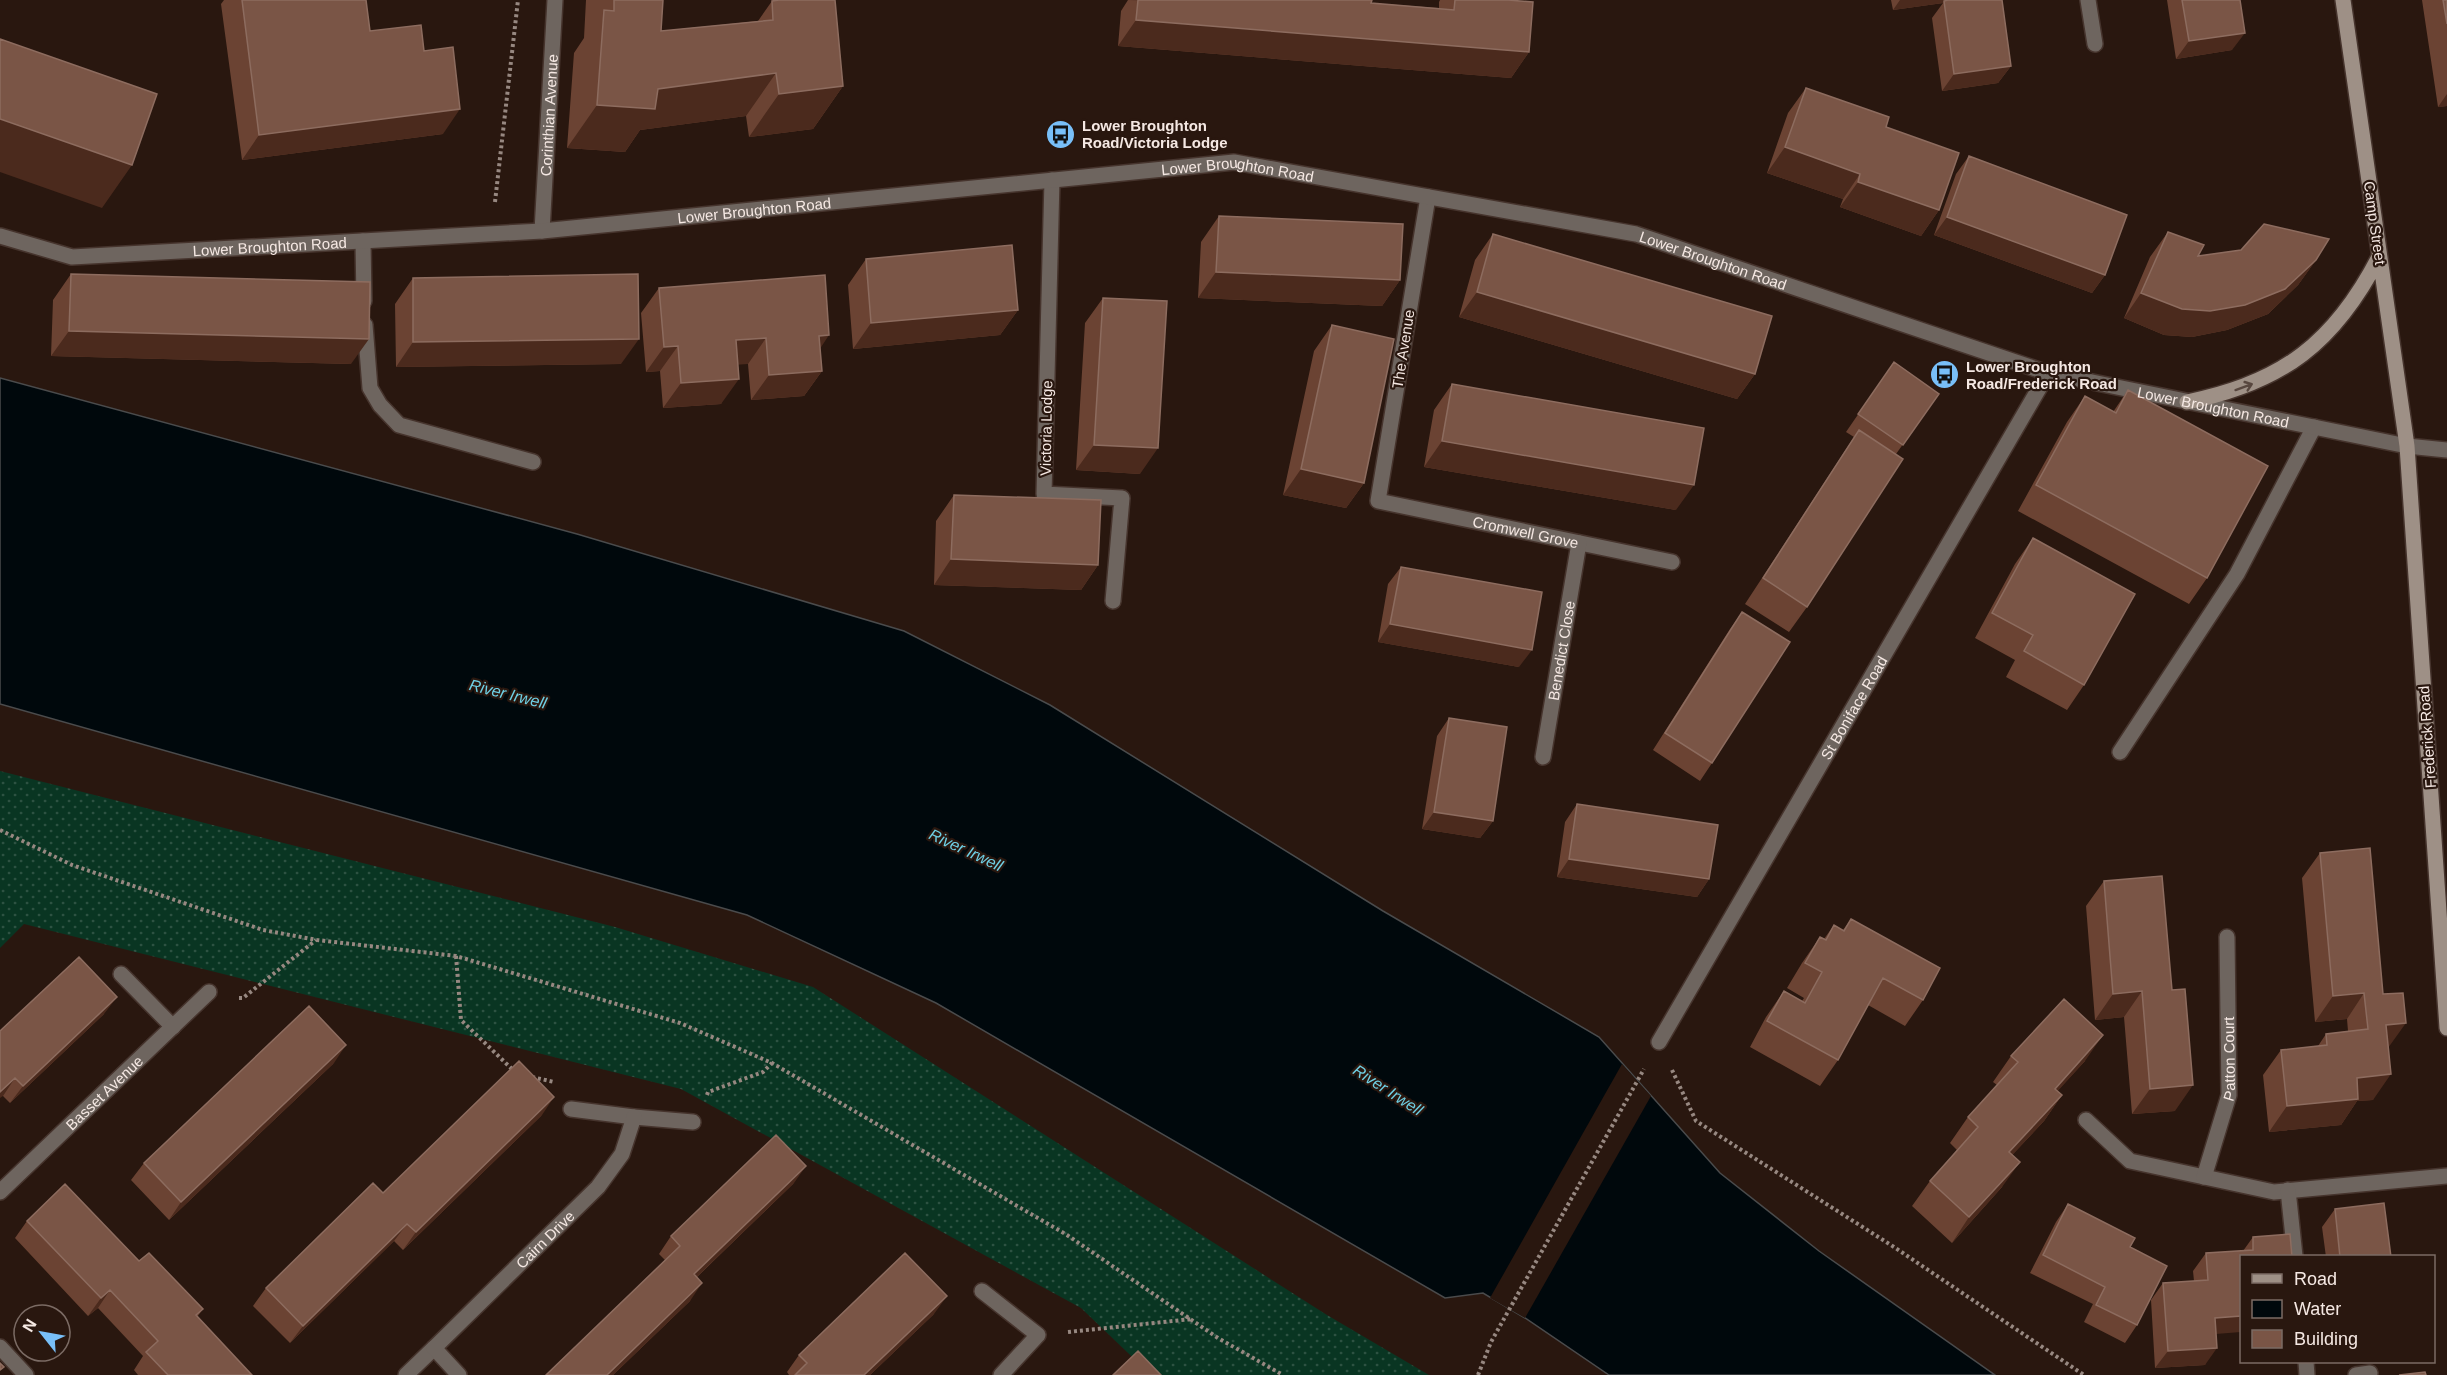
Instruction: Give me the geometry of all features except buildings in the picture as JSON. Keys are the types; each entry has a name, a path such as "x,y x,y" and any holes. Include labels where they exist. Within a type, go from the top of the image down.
{"main road":[{"name":"Camp Street","path":"2343,0 2407,446"},
{"path":"2187,402 2220,395 2251,384 2281,369 2308,351 2337,323 2355,300 2379,257"},
{"name":"Frederick Road","path":"2407,446 2447,1028"}],"street":[{"name":"Corinthian Avenue","path":"542,231 555,0"},
{"path":"2088,0 2095,44"},
{"name":"Lower Broughton Road","path":"0,236 72,257 542,231 1233,162 1636,234 2048,374 2407,446 2447,450"},
{"name":"Victoria Lodge","path":"1052,180 1044,494 1122,498 1113,602"},
{"name":"The Avenue","path":"1378,501 1428,197"},
{"path":"363,241 365,347 370,388 380,405 399,425 533,462"},
{"name":"St Boniface Road","path":"1659,1042 2048,374"},
{"path":"2120,752 2237,574 2314,427"},
{"name":"Cromwell Grove","path":"1378,501 1672,562"},
{"name":"Benedict Close","path":"1543,757 1579,543"},
{"name":"Patton Court","path":"2204,1177 2229,1095 2226,937"},
{"path":"121,974 172,1027"},
{"name":"Basset Avenue","path":"0,1192 209,992"},
{"path":"571,1109 693,1122"},
{"name":"Cairn Drive","path":"406,1375 598,1187 622,1154 634,1117"},
{"path":"2086,1120 2130,1161 2274,1192 2447,1176"},
{"path":"2288,1190 2295,1255"},
{"path":"982,1291 1038,1335 1001,1375"},
{"path":"0,1347 26,1375"},
{"path":"434,1348 459,1375"}],"path":[{"path":"495,204 518,0"},
{"path":"0,830 72,865 263,930 317,940 456,956 680,1023 772,1063 1067,1235 1218,1338 1283,1375"},
{"path":"209,992 243,998 317,940"},
{"path":"456,956 461,1020 517,1074"},
{"path":"1478,1375 1491,1342 1659,1042"},
{"path":"1659,1042 1696,1120 1894,1247 2084,1375"},
{"path":"693,1122 708,1092 763,1072 772,1063"},
{"path":"529,1077 562,1084"},
{"path":"1038,1335 1193,1319"}],"green space":[{"path":"0,771 615,927 813,987 1327,1315 1429,1375 1151,1375 1081,1308 681,1089 24,924 0,948"}],"water":[{"name":"River Irwell","path":"0,378 577,534 904,631 1050,705 1383,911 1599,1037 1720,1173 1819,1251 1995,1375 1609,1375 1525,1318 1483,1293 1445,1298 936,1003 747,915 0,704"}],"pier":[{"path":"1622,1064 1651,1096 1525,1318 1490,1298"}],"place":[{"name":"Lower Broughton Road/Victoria Lodge","path":"1061,134"},
{"name":"Lower Broughton Road/Frederick Road","path":"1945,375"}]}
